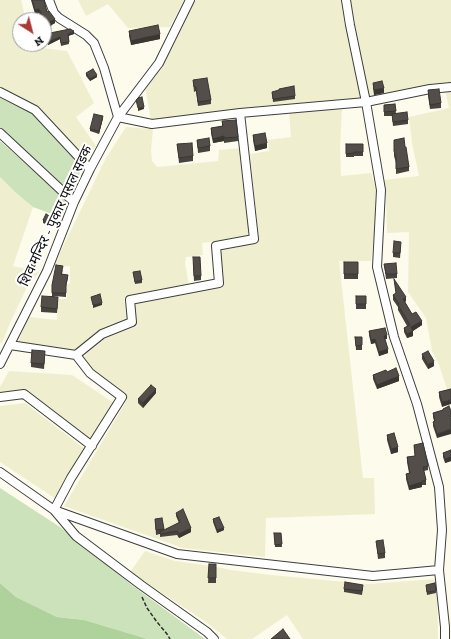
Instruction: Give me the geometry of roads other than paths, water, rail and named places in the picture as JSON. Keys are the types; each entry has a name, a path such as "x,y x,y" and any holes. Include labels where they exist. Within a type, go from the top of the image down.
{"street":[{"path":"49,0 54,12 59,18 86,35 94,43 104,68 118,117 152,124 240,113 366,102 451,87"},
{"name":"शिव मन्दिर - पुकार पसल सडक","path":"0,364 47,270 74,202 90,169 118,117 159,63 190,0"},
{"path":"346,0 381,190 377,267 394,337 417,404 439,487 442,530 440,570 448,626 446,639"},
{"path":"0,92 35,110 90,169"},
{"path":"76,355 102,334 132,322 130,300 218,283 216,246 254,239 240,113"},
{"path":"0,133 74,202"},
{"path":"10,345 76,355 90,373 122,397 71,478 54,510"},
{"path":"0,397 24,394 92,446"},
{"path":"0,472 54,510 76,536 214,639"},
{"path":"54,510 176,554 373,576 440,570"}]}
